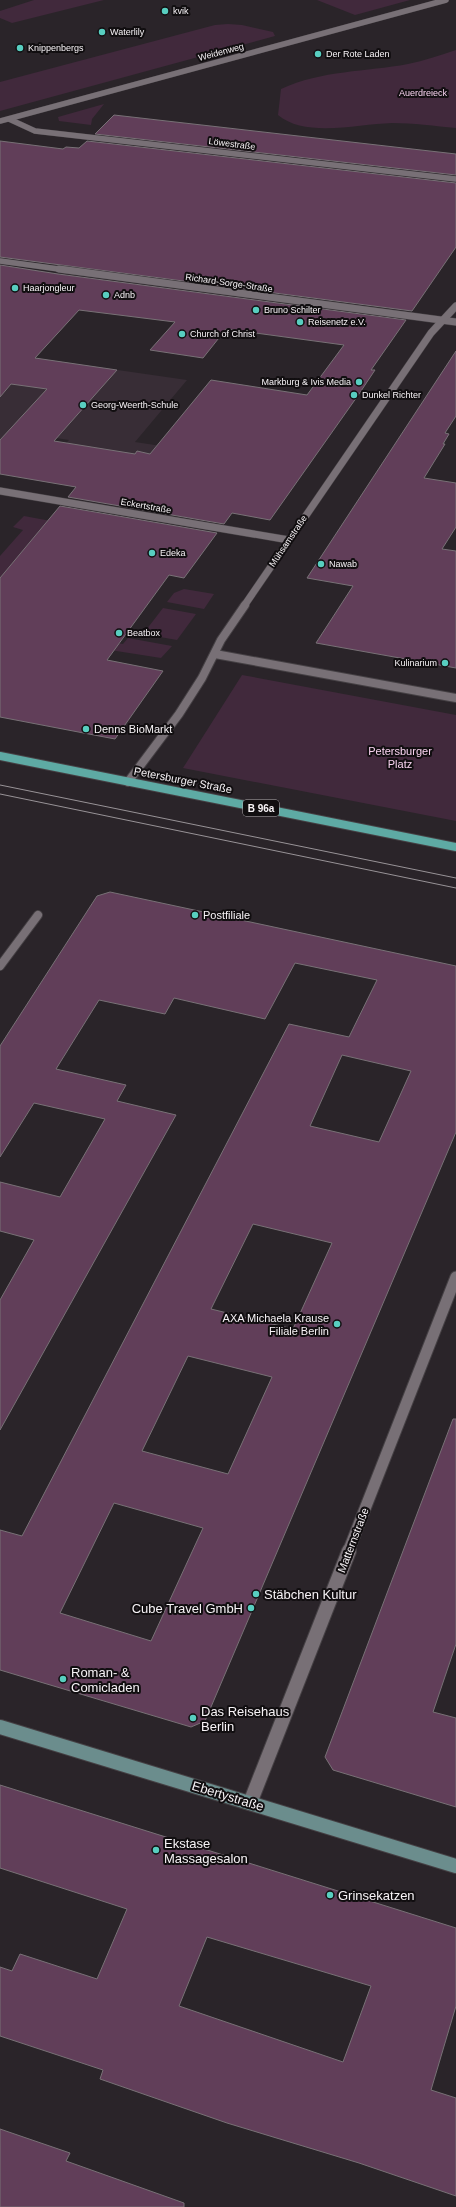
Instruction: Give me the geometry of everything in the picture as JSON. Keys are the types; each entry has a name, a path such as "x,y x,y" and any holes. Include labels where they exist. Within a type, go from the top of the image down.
{"main road":[{"name":"Petersburger Straße","path":"0,756 456,847"}],"street":[{"name":"Weidenweg","path":"0,121 446,0"},
{"name":"Löwestraße","path":"9,119 35,131 456,180"},
{"name":"Richard-Sorge-Straße","path":"0,261 456,322"},
{"name":"Mühsamstraße","path":"128,782 150,755 208,667 221,640 426,340 456,306"},
{"name":"Eckertstraße","path":"0,491 289,540"},
{"path":"215,654 456,698"},
{"path":"0,966 38,915"},
{"name":"Matternstraße","path":"250,1803 456,1277"},
{"name":"Ebertystraße","path":"0,1727 456,1866"}],"shaded area":[{"name":"Georg-Weerth-Schule","path":"0,353 187,380 135,442 201,452 164,502 33,480 69,440 10,431 0,441"}],"green space":[{"path":"34,0 104,0 12,23 0,18 0,11"},
{"path":"317,0 410,0 355,15"},
{"path":"215,25 242,25 273,32 275,36 0,111 0,82"},
{"name":"Auerdreieck","path":"456,50 456,128 392,123 317,128 289,122 278,115 281,89 297,83 312,78 344,72 408,64"},
{"path":"104,104 92,119 91,125 59,121 58,117"},
{"path":"24,516 51,521 43,527 0,578 0,556 23,530 13,527"},
{"path":"184,589 214,594 204,609 167,602 174,593"},
{"path":"163,608 196,614 177,640 143,634"},
{"path":"0,623 123,644 128,638 172,646 161,658 110,650"},
{"name":"Petersburger Platz","path":"242,675 456,715 456,821 183,768"}],"building":[{"path":"114,115 456,154 456,175 95,134"},
{"path":"0,141 63,149 66,147 79,148 87,141 456,183 456,247 412,311 0,257"},
{"path":"0,265 406,320 371,370 375,370 359,394 270,520 232,513 224,524 68,497 76,487 0,474 0,440 47,389 11,384 0,397","holes":["79,310 175,322 150,350 203,358 226,329 344,345 307,395 211,380 150,454 137,451 135,454 54,441 117,370 35,358"]},
{"path":"456,351 456,416 445,433 449,434 443,444 445,444 424,478 456,483 456,527 442,549 456,551 456,668 316,643 353,586 307,578"},
{"path":"60,506 217,533 184,578 169,575 107,660 163,671 115,739 0,717 0,578"},
{"path":"110,892 456,966 456,1132 205,1721 191,1727 0,1670 0,1530 22,1536 289,1024 349,1037 377,980 295,963 265,1019 174,998 165,1014 99,1000 56,1069 126,1085 117,1101 176,1115 0,1430 0,1300 34,1240 0,1231 0,1182 60,1197 105,1119 34,1103 0,1157 0,1046 97,896","holes":["342,1055 411,1071 379,1142 310,1126","253,1224 332,1243 293,1329 211,1309","188,1356 272,1377 228,1474 142,1451","114,1503 203,1528 151,1641 60,1613"]},
{"path":"453,1419 456,1419 456,1644 433,1712 456,1718 456,1807 333,1770 325,1757"},
{"path":"0,1785 456,1928 456,2006 431,2090 456,2098 456,2196 359,2163 227,2123 100,2079 103,2070 0,2036 0,1967 12,1971 20,1954 97,1979 127,1909 0,1868","holes":["207,1937 371,1986 343,2062 179,2006"]},
{"path":"0,2129 70,2153 66,2161 184,2203 184,2207 0,2207"}],"tram line":[{"path":"0,785 456,878"},
{"path":"0,794 456,888"}],"place":[{"name":"kvik","path":"165,11"},
{"name":"Waterlily","path":"102,32"},
{"name":"Knippenbergs","path":"20,48"},
{"name":"Der Rote Laden","path":"318,54"},
{"name":"Haarjongleur","path":"15,288"},
{"name":"Adnb","path":"106,295"},
{"name":"Bruno Schilter","path":"256,310"},
{"name":"Reisenetz e.V.","path":"300,322"},
{"name":"Church of Christ","path":"182,334"},
{"name":"Markburg & Ivis Media","path":"359,382"},
{"name":"Dunkel Richter","path":"354,395"},
{"name":"Georg-Weerth-Schule","path":"83,405"},
{"name":"Edeka","path":"152,553"},
{"name":"Nawab","path":"321,564"},
{"name":"Beatbox","path":"119,633"},
{"name":"Kulinarium","path":"445,663"},
{"name":"Denns BioMarkt","path":"86,729"},
{"name":"Postfiliale","path":"195,915"},
{"name":"AXA Michaela Krause Filiale Berlin","path":"337,1324"},
{"name":"Stäbchen Kultur","path":"256,1594"},
{"name":"Cube Travel GmbH","path":"251,1608"},
{"name":"Roman- & Comicladen","path":"63,1679"},
{"name":"Das Reisehaus Berlin","path":"193,1718"},
{"name":"Ekstase Massagesalon","path":"156,1850"},
{"name":"Grinsekatzen","path":"330,1895"}]}
